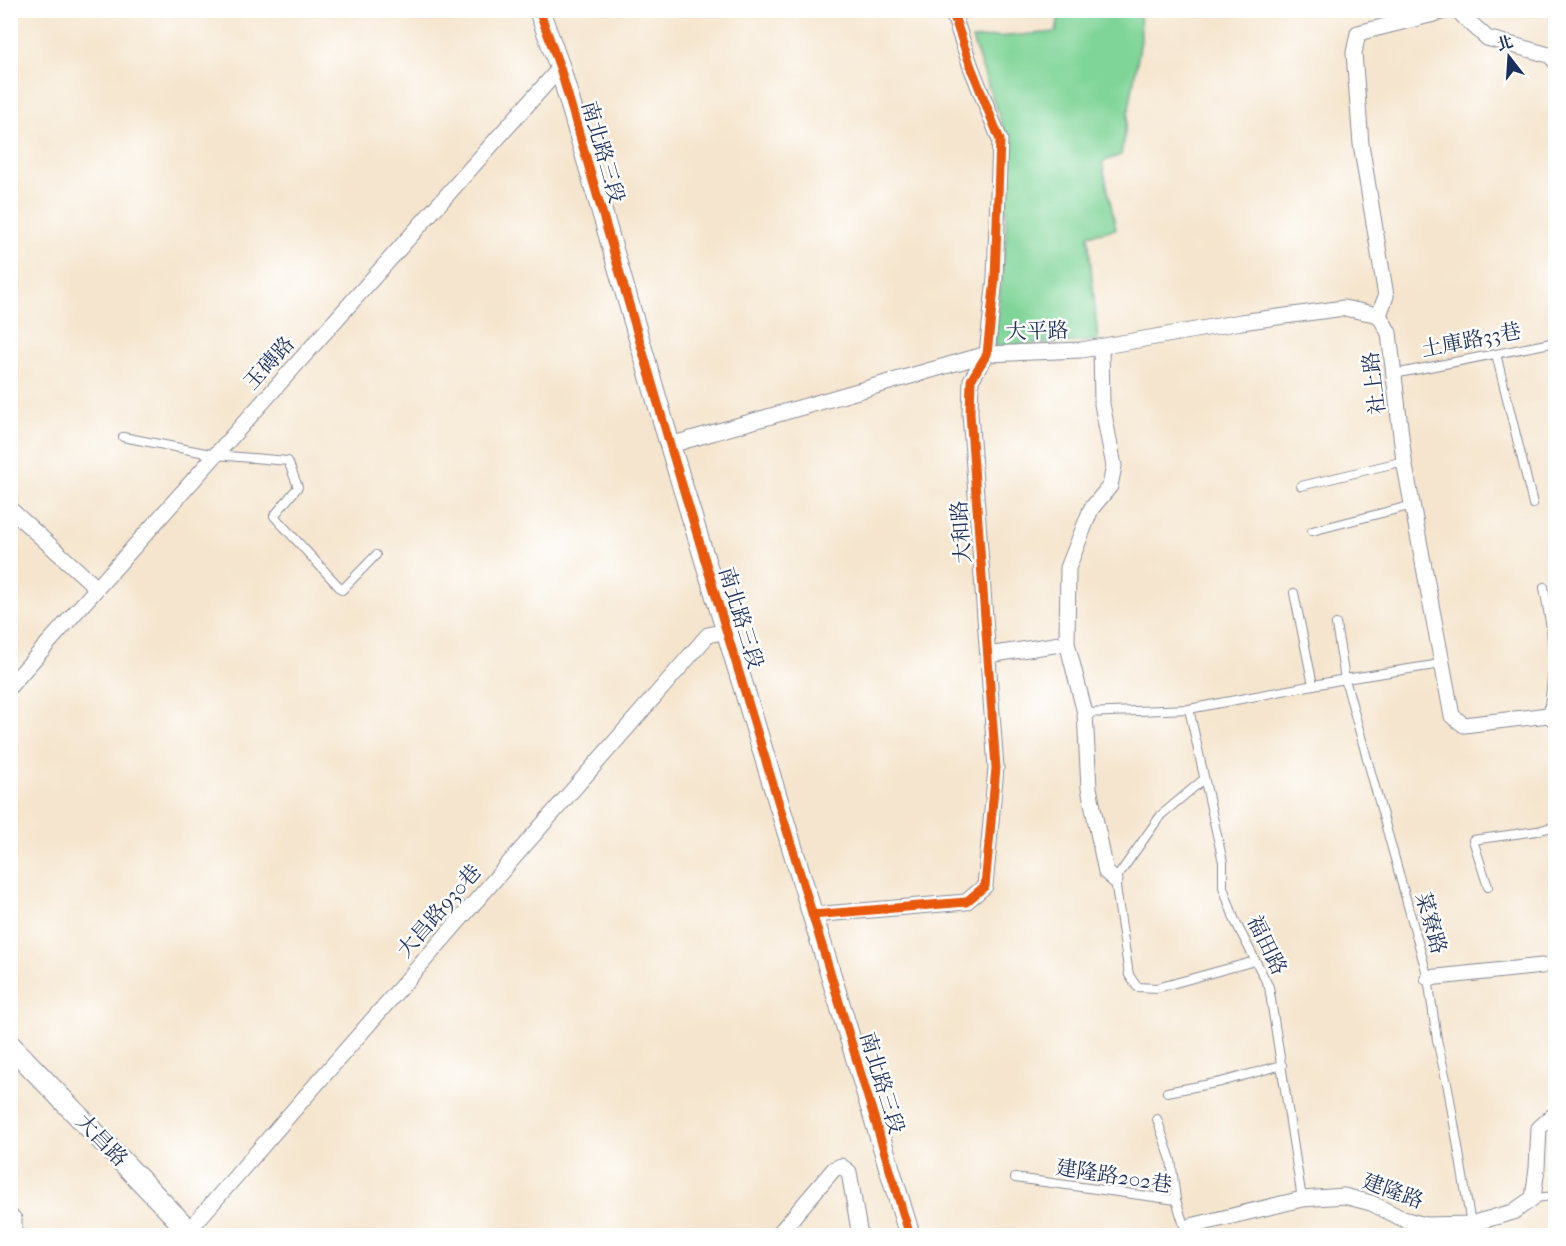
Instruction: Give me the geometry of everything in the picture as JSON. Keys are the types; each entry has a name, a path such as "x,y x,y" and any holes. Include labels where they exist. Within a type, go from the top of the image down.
{"main road":[{"name":"大昌路","path":"10,1045 192,1233"}],"street":[{"name":"南北路三段","path":"539,10 560,68 670,445 910,1236"},
{"name":"大和路","path":"812,915 966,902 985,886 996,768 970,413 971,380 987,354 995,278 1000,140 971,67 952,10"},
{"path":"1379,315 1386,296 1361,144 1354,53 1358,33 1450,10"},
{"path":"1461,10 1462,15 1487,39 1549,55 1556,62"},
{"name":"玉磚路","path":"10,686 560,68"},
{"name":"大平路","path":"670,445 987,354 1081,350 1241,322 1344,308 1379,315"},
{"name":"社上路","path":"1379,315 1389,333 1404,461 1452,716 1464,725 1552,718"},
{"path":"1101,347 1102,404 1114,466 1110,486 1091,509 1068,568 1067,644 1085,713 1089,788 1106,872 1115,880"},
{"path":"10,509 97,588"},
{"name":"大昌路930巷","path":"192,1233 708,635 726,631"},
{"path":"987,655 1067,644"},
{"path":"1428,978 1542,966"},
{"path":"1533,1198 1539,1128 1556,1113"},
{"path":"777,1236 834,1169 841,1166 849,1172 860,1236"},
{"name":"建隆路","path":"1185,1234 1191,1226 1302,1199 1344,1196 1371,1203 1403,1219 1425,1225 1472,1230 1513,1212 1533,1198"},
{"path":"10,1216 14,1219 14,1236"}],"lane":[{"name":"土庫路33巷","path":"1394,374 1556,342"},
{"path":"1496,354 1533,504"},
{"path":"123,437 216,455 288,461 298,487 274,516 342,590 376,555"},
{"path":"1301,486 1404,461"},
{"path":"1312,531 1413,505"},
{"path":"1544,587 1554,640 1552,718"},
{"path":"1294,593 1313,686"},
{"name":"菜寮路","path":"1336,624 1345,679 1366,762 1428,978 1472,1230"},
{"path":"1085,713 1189,709 1345,679 1441,664"},
{"name":"福田路","path":"1189,709 1223,862 1222,887 1235,921 1269,987 1302,1199"},
{"path":"1204,779 1161,815 1115,880 1129,975 1137,987 1157,988 1255,961"},
{"path":"1488,887 1473,840 1556,826"},
{"path":"1167,1092 1221,1082 1282,1065"},
{"path":"1157,1119 1171,1160 1176,1200"},
{"name":"建隆路202巷","path":"1015,1178 1176,1200 1185,1234"},
{"path":"1533,1198 1556,1196"}],"green space":[{"path":"1060,11 1140,11 1141,40 1121,155 1102,162 1116,229 1088,235 1098,341 994,346 1006,235 1007,139 972,39 1056,32"}],"cycle path":[{"path":"539,10 560,68 670,445 910,1236"},
{"path":"812,915 966,902 985,886 996,768 970,413 971,380 987,354 995,278 1000,140 971,67 952,10"}]}
